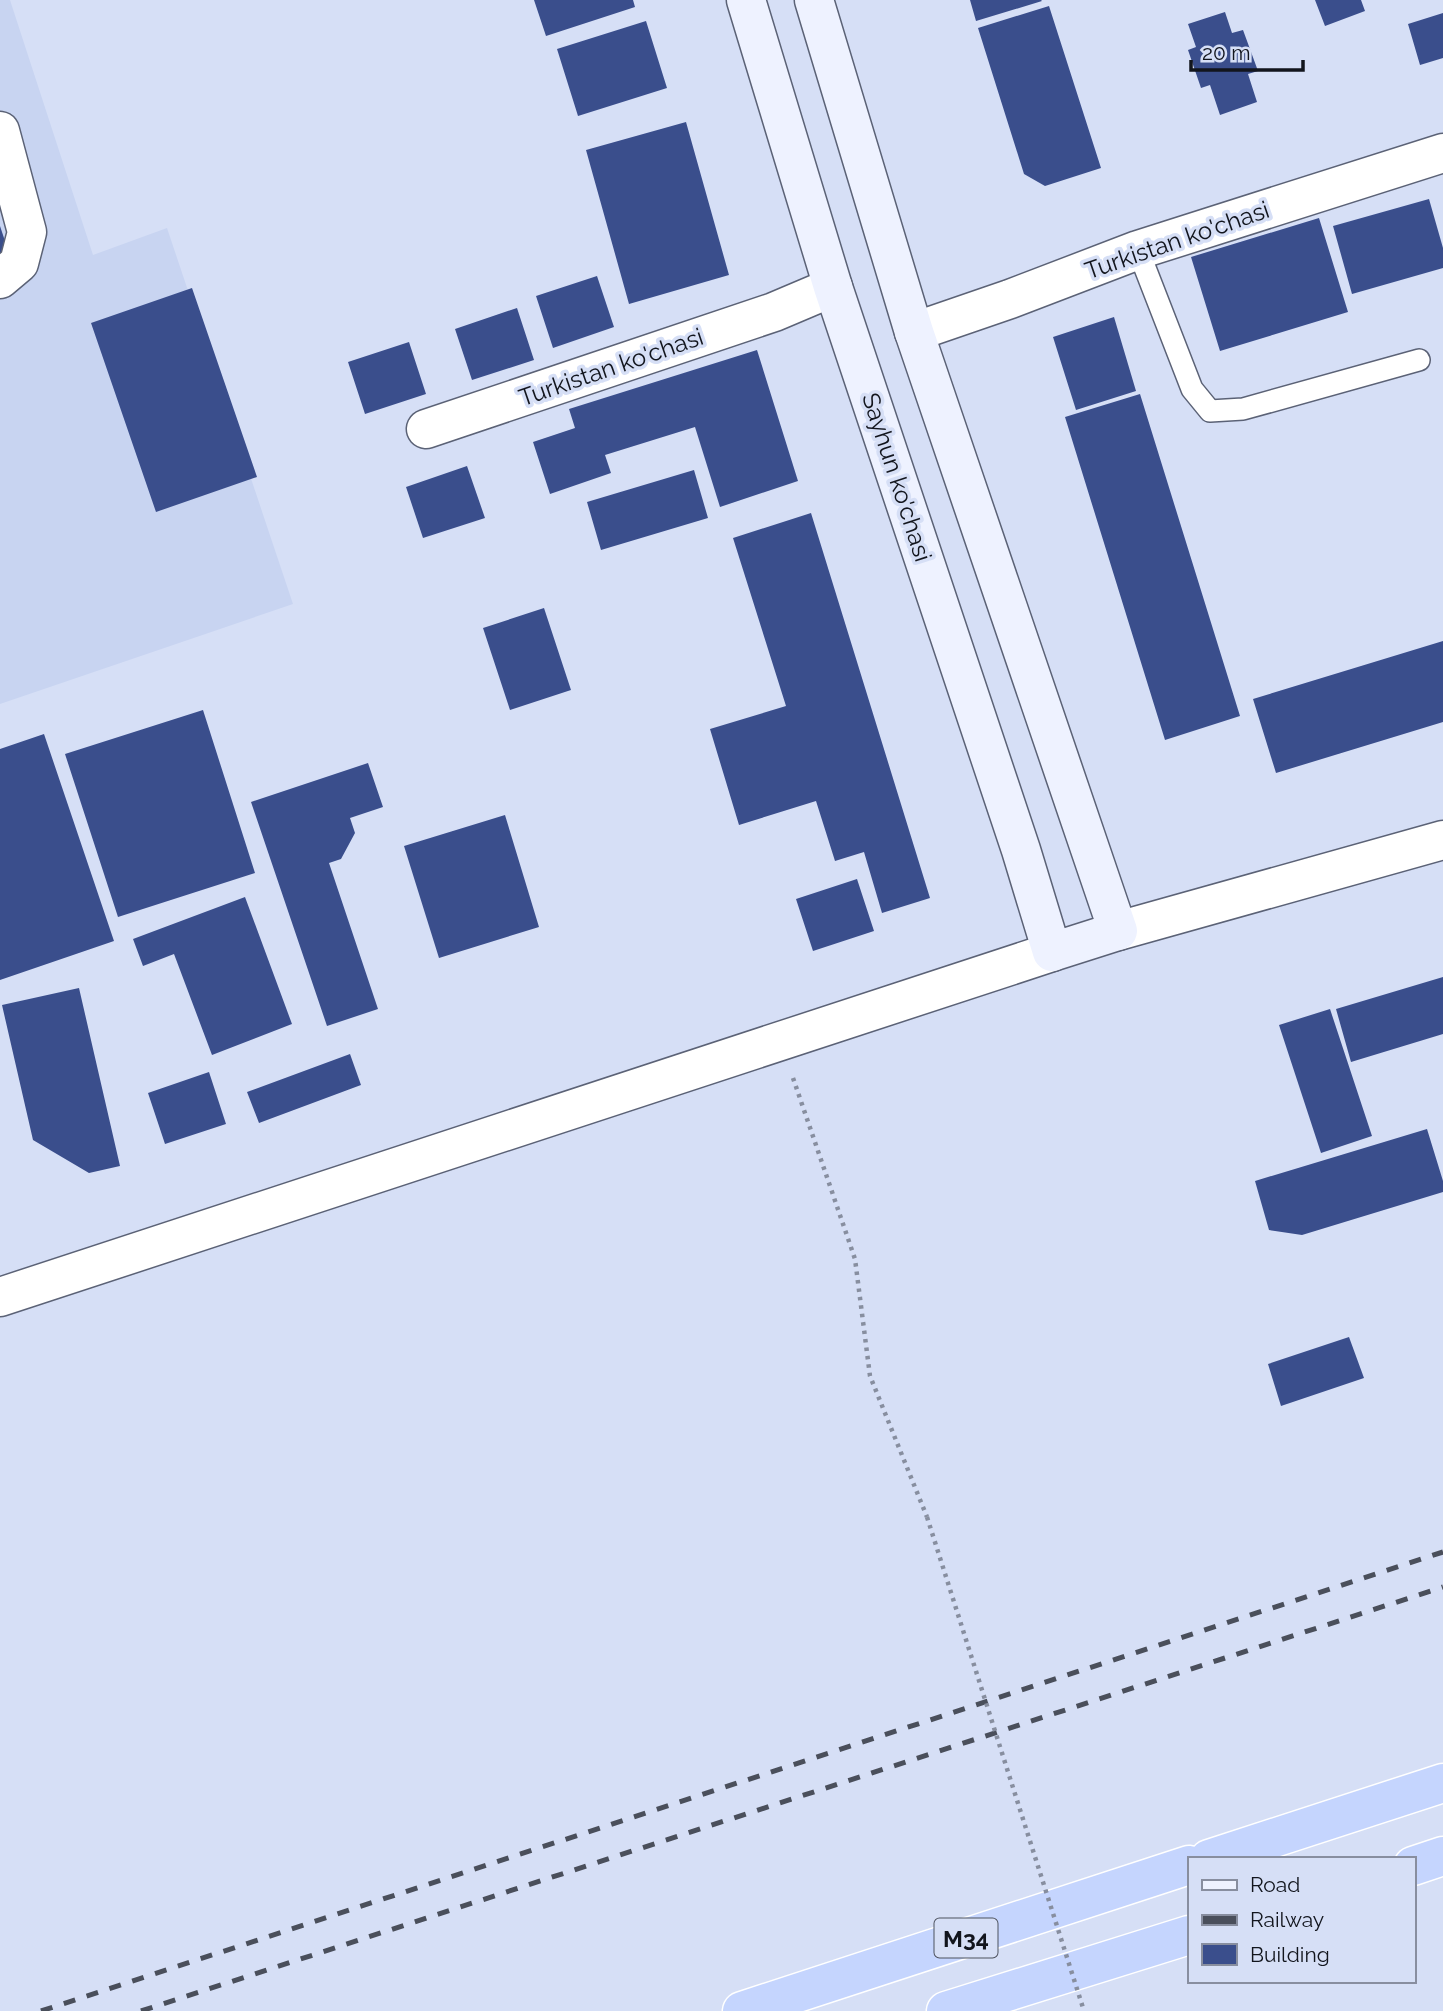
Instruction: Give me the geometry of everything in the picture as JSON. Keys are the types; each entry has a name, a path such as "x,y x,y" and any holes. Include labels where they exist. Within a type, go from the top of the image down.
{"highway":[{"path":"1215,1857 1443,1783"},
{"path":"1415,1865 1443,1856"},
{"name":"M34","path":"742,2011 1188,1865"},
{"name":"M34","path":"946,2011 1188,1935"}],"street":[{"name":"Sayhun ko'chasi","path":"746,0 833,287 1021,850 1052,952"},
{"path":"814,0 914,332 1118,931"},
{"path":"0,131 27,232 19,263 0,279"},
{"name":"Turkistan ko'chasi","path":"914,332 1138,250 1443,153"},
{"name":"Turkistan ko'chasi","path":"426,429 774,312 833,287"},
{"path":"0,1297 1118,931 1443,840"}],"lane":[{"path":"1138,250 1192,389 1210,411 1242,410 1419,360"}],"path":[{"path":"781,1041 855,1259 870,1376 927,1517 1084,2011"}],"shaded area":[{"path":"0,0 10,0 93,255 167,228 293,604 0,704"}],"building":[{"path":"534,0 633,0 635,7 546,36"},
{"path":"970,0 1041,0 1042,1 976,21"},
{"path":"1315,0 1361,0 1365,11 1325,26"},
{"path":"1049,6 1101,168 1045,186 1024,174 978,28"},
{"path":"1225,12 1232,33 1243,30 1258,71 1248,74 1257,102 1220,115 1210,85 1201,88 1188,50 1196,47 1188,24"},
{"path":"1443,13 1443,58 1420,65 1408,24"},
{"path":"646,21 667,88 578,116 557,49"},
{"path":"686,122 729,275 629,304 586,150"},
{"path":"1429,199 1443,248 1443,268 1352,294 1333,226"},
{"path":"1319,218 1348,312 1220,351 1191,257"},
{"path":"0,226 10,256 0,259"},
{"path":"597,276 614,327 553,348 536,296"},
{"path":"192,288 257,477 156,512 91,323"},
{"path":"517,308 534,360 472,380 455,329"},
{"path":"1114,317 1136,391 1076,410 1053,337"},
{"path":"409,342 426,394 365,414 348,362"},
{"path":"757,350 798,481 720,507 695,427 605,455 611,473 550,494 533,442 575,428 569,409"},
{"path":"1140,394 1240,716 1165,740 1065,417"},
{"path":"467,466 485,518 423,538 406,487"},
{"path":"694,470 708,518 601,550 587,502"},
{"path":"811,513 930,898 882,913 864,852 835,861 816,801 739,825 710,729 786,706 733,538"},
{"path":"544,608 571,690 510,710 483,628"},
{"path":"1443,641 1443,722 1276,773 1253,699"},
{"path":"203,710 255,873 118,917 65,754"},
{"path":"44,734 114,941 0,980 0,749"},
{"path":"368,763 383,807 350,818 355,833 341,859 329,863 378,1009 327,1026 251,802"},
{"path":"505,815 539,927 439,958 404,846"},
{"path":"857,879 874,931 813,951 796,899"},
{"path":"245,897 292,1024 212,1055 174,954 143,966 133,939"},
{"path":"1443,977 1443,1034 1351,1062 1336,1009"},
{"path":"79,988 120,1166 89,1173 33,1140 2,1005"},
{"path":"1330,1009 1372,1136 1321,1153 1279,1025"},
{"path":"350,1054 361,1085 259,1123 247,1092"},
{"path":"209,1072 226,1124 165,1144 148,1093"},
{"path":"1427,1129 1443,1181 1443,1192 1302,1235 1269,1230 1255,1181"},
{"path":"1349,1337 1364,1378 1281,1406 1268,1364"}],"railway":[{"path":"41,2011 1443,1552"},
{"path":"141,2011 1443,1587"}]}
